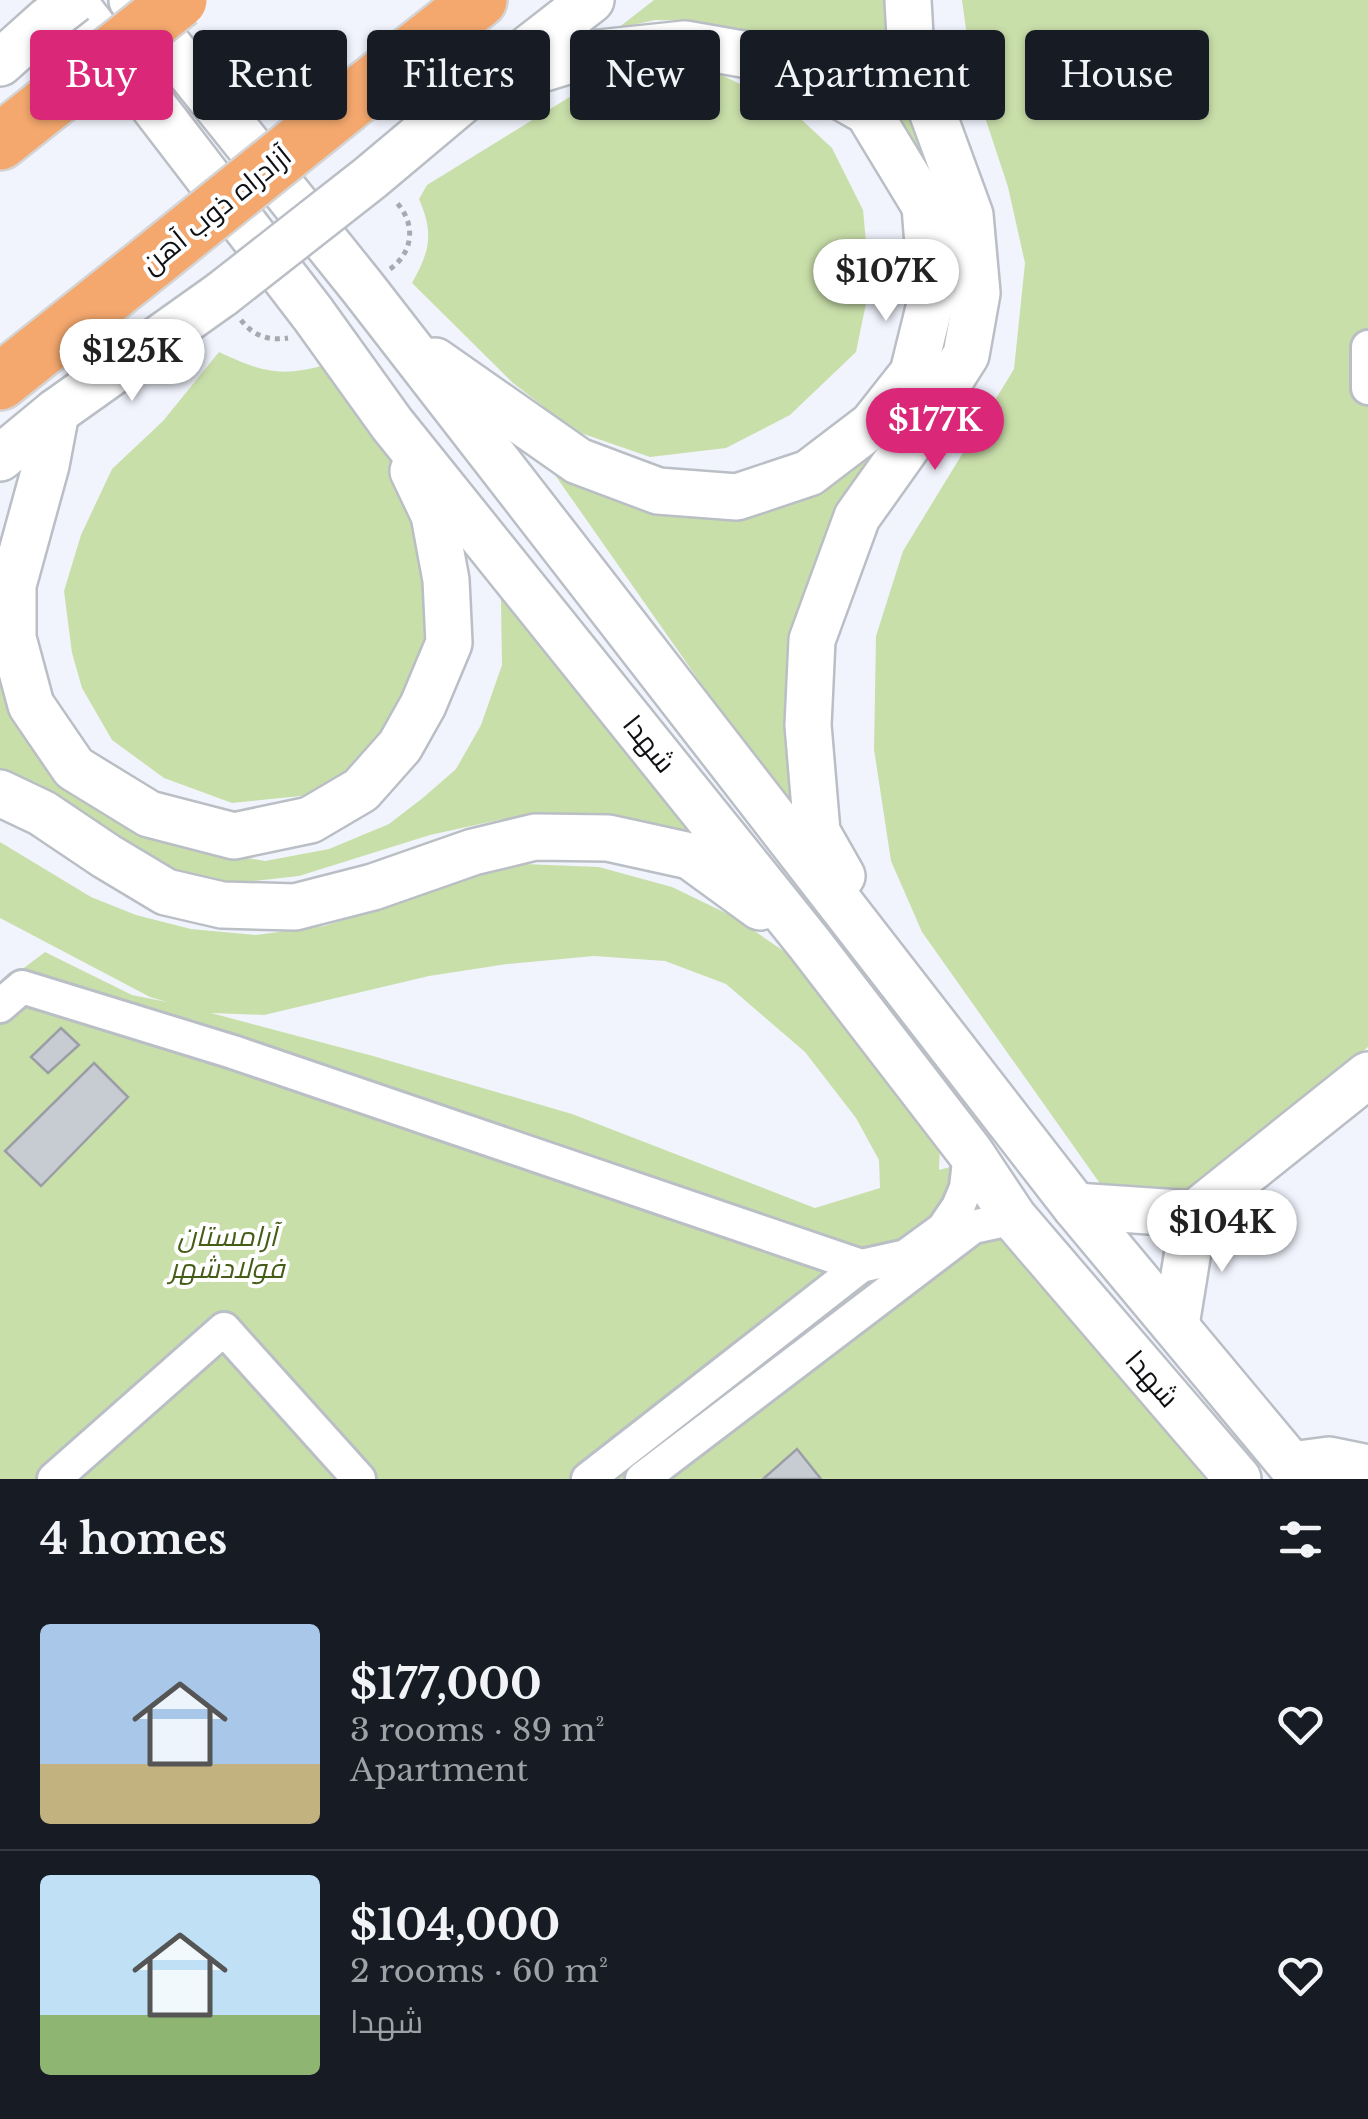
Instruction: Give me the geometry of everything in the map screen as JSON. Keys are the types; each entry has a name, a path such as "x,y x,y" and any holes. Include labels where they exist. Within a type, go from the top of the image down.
{"highway":[{"path":"0,142 180,0"},
{"name":"آزادراه ذوب آهن","path":"0,382 479,0"}],"main road":[{"name":"شهدا","path":"132,0 362,288 1074,1206 1291,1464 1330,1460 1368,1468"},
{"path":"550,32 592,0"},
{"path":"878,954 869,922 816,832 808,726 812,640 858,517 966,355 977,293 970,215 911,54 908,0"},
{"name":"شهدا","path":"64,7 313,314 392,424 810,943 970,1152 1014,1218 1238,1479"},
{"path":"0,62 64,7"},
{"path":"400,337 578,461 658,491 737,497 810,473 872,425 912,373 932,296 925,206 868,112 778,60 684,44 590,54 550,66"},
{"path":"0,458 56,412 222,294 439,120"},
{"path":"56,412 46,465 13,586 13,638 32,705 74,768 149,814 234,836 310,820 361,790 400,746 423,705 449,642 446,580 434,516 392,424"},
{"path":"0,793 42,812 166,892 222,905 295,907 535,837 608,838 690,856 810,943"},
{"path":"1176,1325 1194,1214 1368,1075"},
{"path":"1074,1206 1194,1214"}],"street":[{"path":"1368,347 1368,388"},
{"path":"0,1006 22,987 233,1052 861,1266"},
{"path":"588,1479 861,1266 906,1256 942,1229 966,1188 970,1152"},
{"path":"642,1479 973,1228 1014,1218"},
{"path":"54,1479 224,1329 360,1479"}],"path":[{"path":"362,288 397,264 408,250 410,232 402,207 370,178"},
{"path":"222,294 248,329 262,337 278,340 294,336 313,314"}],"green space":[{"path":"654,0 887,0 896,30 740,30 698,21 655,20 618,28"},
{"path":"962,0 1368,0 1368,1047 1187,1190 1106,1192 922,932 891,861 874,749 876,636 903,551 1014,369 1025,263 1008,187 986,120 1005,120 1005,30 966,30"},
{"path":"720,74 740,84 740,120 802,120 832,148 863,210 870,284 856,352 790,415 726,448 650,457 575,431 513,383 412,283 428,242 427,222 419,199 427,185 532,120 550,120 550,109 570,97 570,120 720,120"},
{"path":"850,120 923,120 946,198 949,318 793,652 785,715 794,763 791,812 555,475 618,502 684,513 857,456 938,255"},
{"path":"219,352 272,371 297,371 328,364 399,469 436,562 439,649 373,756 310,795 232,803 164,778 112,740 82,688 72,653 64,591 81,535 112,469 163,421"},
{"path":"494,541 756,877 581,817 503,819 430,835 299,876 228,884 155,868 0,782 0,651 125,824 192,848 265,861 329,849 389,824 456,769 481,725 502,665 501,602"},
{"name":"آرامستان فولادشهر","path":"0,842 91,897 136,915 191,929 256,935 324,926 390,906 449,877 524,864 599,867 672,887 734,917 788,954 838,1001 940,1145 939,1170 965,1163 1205,1479 0,1479 0,986 45,952 132,995 167,1002 150,997 0,918","holes":["594,956 665,961 726,984 805,1052 856,1118 879,1160 880,1188 815,1208 572,1114 211,1013 264,1015 429,976 507,964"]}],"building":[{"path":"61,1028 79,1045 48,1073 31,1057"},
{"path":"94,1063 128,1097 41,1186 5,1151"},
{"path":"797,1449 821,1479 763,1479"}]}
